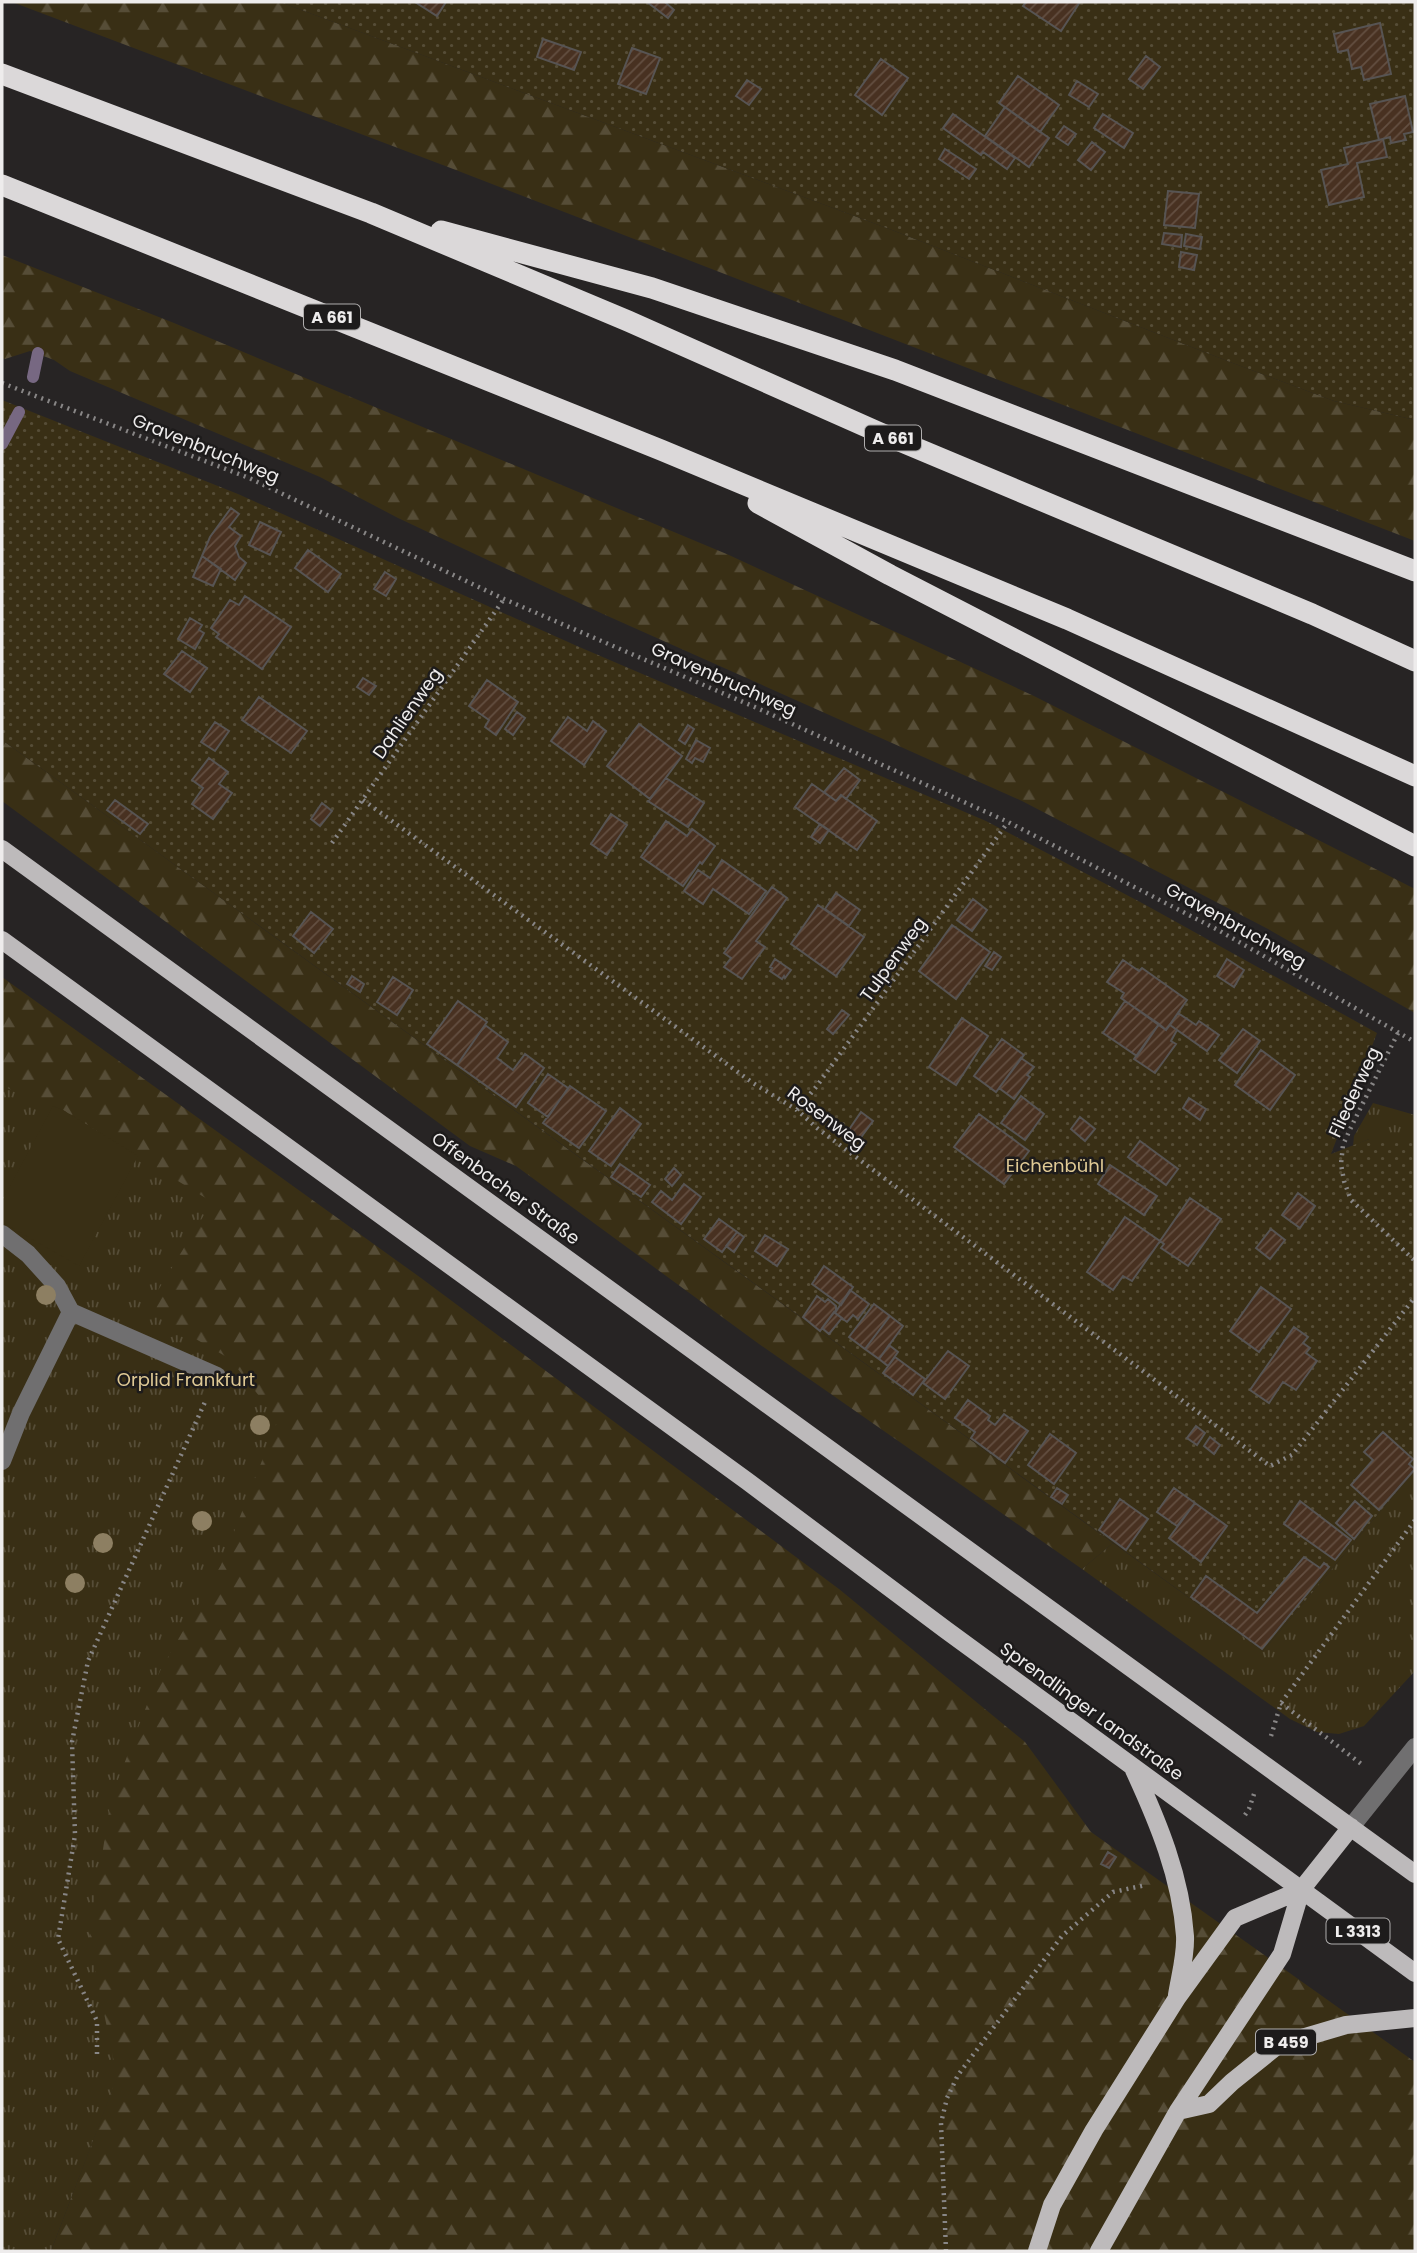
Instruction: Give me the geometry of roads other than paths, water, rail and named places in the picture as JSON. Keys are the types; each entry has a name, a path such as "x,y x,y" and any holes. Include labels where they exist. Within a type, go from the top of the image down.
{"highway":[{"name":"A 661","path":"2,74 371,213 628,321 878,432 1312,614 1415,661"},
{"name":"A 661","path":"2,185 661,450 1066,619 1415,776"},
{"path":"371,213 652,288 895,370 1415,571"},
{"path":"661,450 890,575 1415,846"}],"main road":[{"name":"Offenbacher Straße","path":"2,849 1352,1827"},
{"name":"Sprendlinger Landstraße","path":"2,940 747,1481 1415,1973"},
{"path":"1133,1767 1158,1821 1175,1878 1185,1938 1177,1998"},
{"path":"1352,1827 1415,1874"},
{"name":"B 459","path":"1099,2251 1178,2111 1282,1954 1301,1890 1352,1827"},
{"name":"B 459","path":"1037,2251 1052,2205 1094,2130 1177,1998 1235,1918 1301,1890"},
{"name":"B 459","path":"1178,2111 1209,2104 1278,2045 1346,2025 1415,2018"}],"street":[{"path":"2,1234 29,1254 57,1286 71,1312 217,1376"},
{"path":"2,1461 21,1413 71,1312"},
{"path":"1352,1827 1415,1746"}],"waterway":[{"path":"33,377 38,353"},
{"path":"2,444 19,412"}],"park label":[{"name":"Eichenbühl","path":"1055,1165"},
{"name":"Orplid Frankfurt","path":"186,1379"}]}
